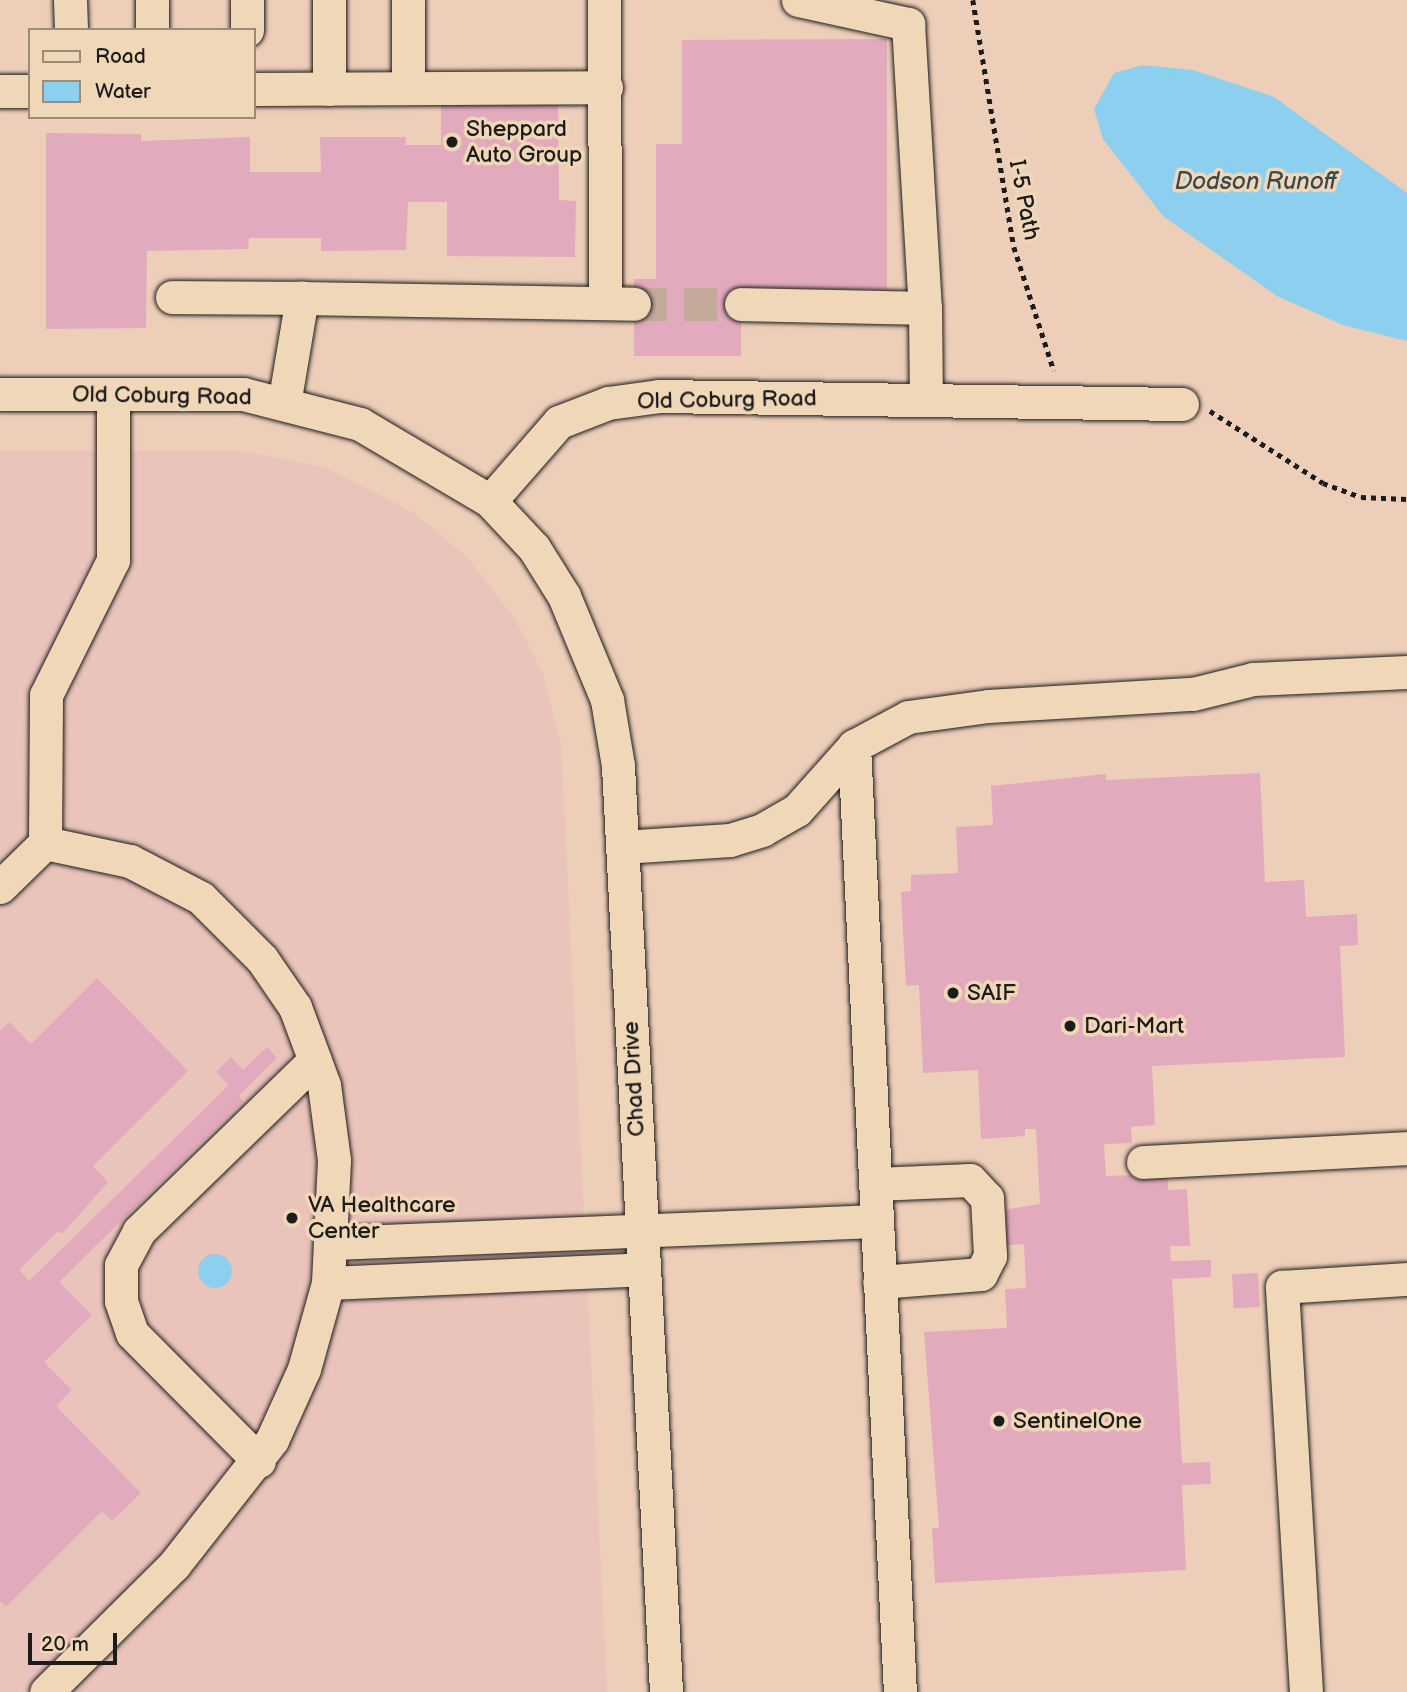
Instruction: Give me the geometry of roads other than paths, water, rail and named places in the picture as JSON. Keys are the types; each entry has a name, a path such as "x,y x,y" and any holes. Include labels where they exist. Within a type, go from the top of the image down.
{"street":[{"path":"70,0 71,28"},
{"path":"152,0 152,28"},
{"path":"247,0 247,28"},
{"path":"329,89 330,0"},
{"path":"408,0 408,88"},
{"path":"172,297 620,303 606,87 604,0"},
{"path":"798,0 908,24 925,308 926,400"},
{"path":"256,89 606,87"},
{"path":"0,91 28,91"},
{"path":"284,404 302,298"},
{"path":"741,304 925,308"},
{"name":"Old Coburg Road","path":"0,394 243,394 360,424 490,501 559,422 608,403 659,396 1182,404"},
{"path":"0,887 45,843 46,695 113,560 113,394"},
{"name":"Chad Drive","path":"490,501 534,548 590,648 618,766 666,1692"},
{"path":"622,847 730,840 762,830 797,810 853,746 894,723 935,711 1193,694 1253,679 1407,672"},
{"path":"853,746 900,1692"},
{"path":"45,843 131,861 201,898 280,982 315,1060 332,1137 334,1243 328,1283 304,1369 259,1461 174,1565 46,1692"},
{"path":"259,1461 132,1333 121,1301 121,1265 139,1231 315,1060"},
{"path":"1143,1163 1407,1148"},
{"path":"874,1184 970,1180 987,1198 990,1256 981,1274 880,1282"},
{"path":"334,1243 876,1221"},
{"path":"328,1283 644,1269"},
{"path":"1306,1692 1282,1287 1407,1279"}],"water":[{"name":"Dodson Runoff","path":"1143,65 1193,70 1274,97 1407,193 1407,341 1343,325 1277,296 1163,216 1103,139 1094,109 1114,73"},
{"path":"215,1254 227,1259 232,1271 227,1283 215,1288 203,1283 198,1271 203,1259"}],"tunnel":[{"path":"634,304 741,304"}],"place":[{"name":"Sheppard Auto Group","path":"452,142"},
{"name":"SAIF","path":"953,993"},
{"name":"Dari-Mart","path":"1070,1026"},
{"name":"VA Healthcare Center","path":"292,1218"},
{"name":"SentinelOne","path":"999,1421"}]}
